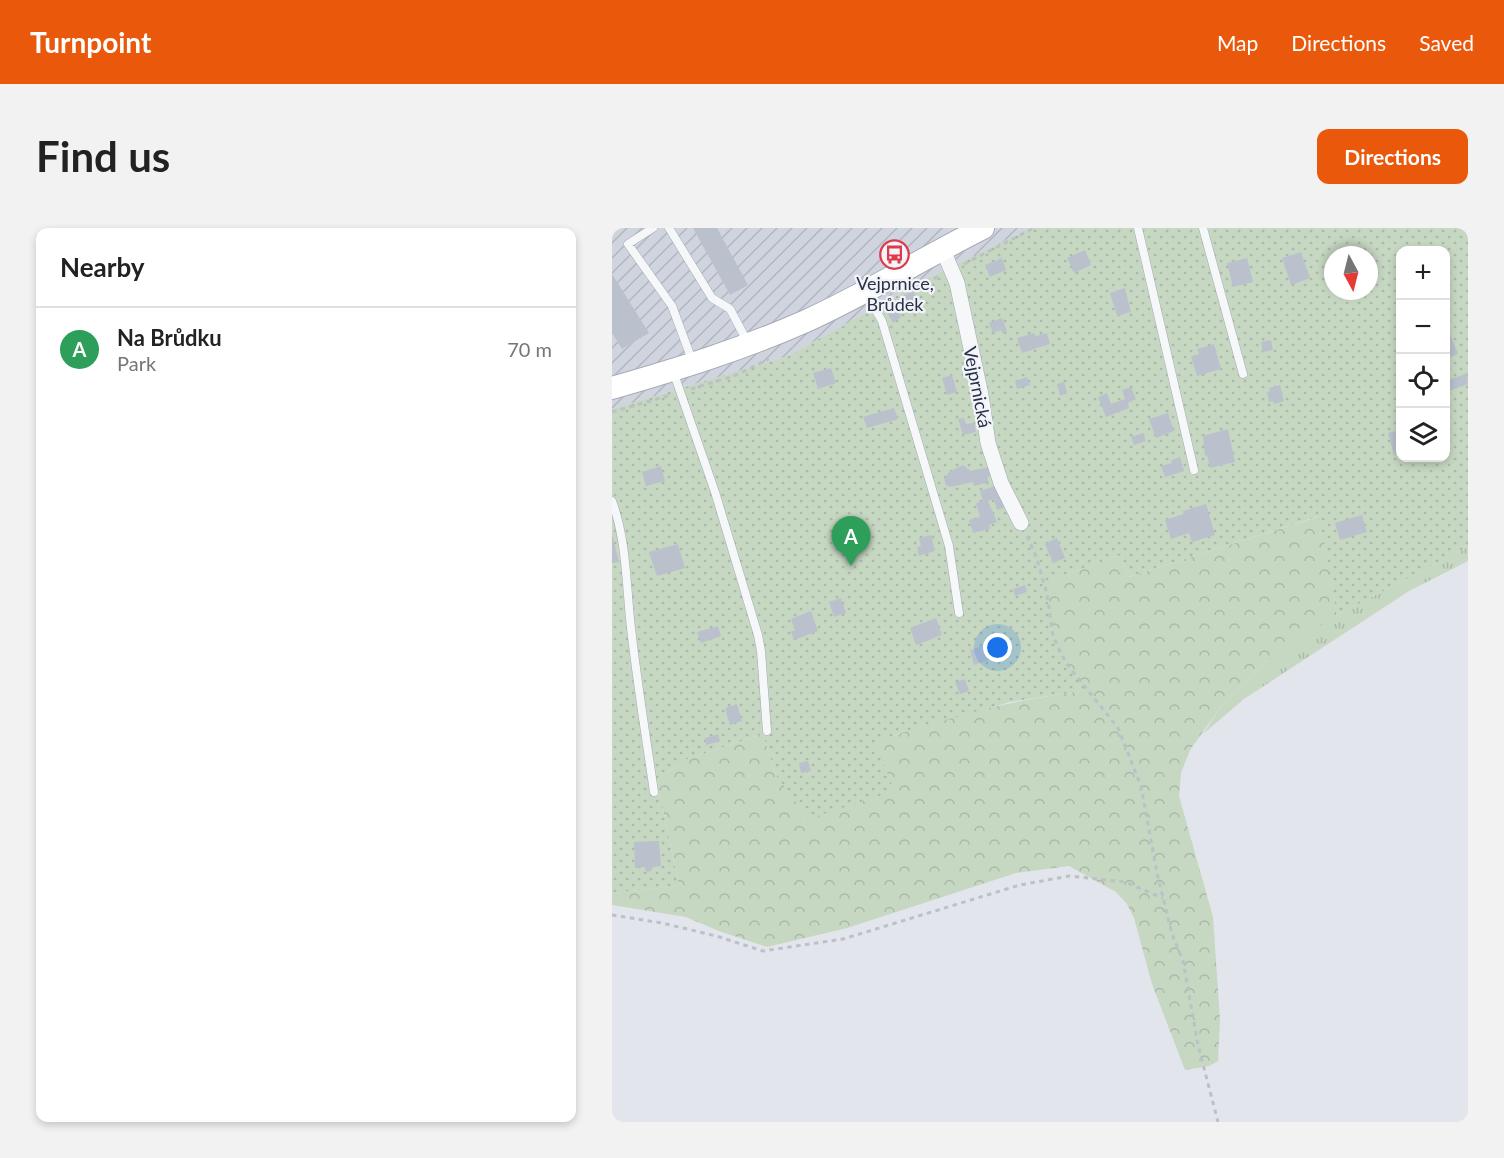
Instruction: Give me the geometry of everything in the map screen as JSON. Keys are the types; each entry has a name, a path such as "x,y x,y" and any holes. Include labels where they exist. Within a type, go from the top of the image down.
{"main road":[{"path":"612,388 749,345 808,320 983,228"}],"street":[{"name":"Vejprnická","path":"942,248 957,283 981,395 988,443 1001,483 1021,523"}],"lane":[{"path":"653,228 628,244 672,306 683,367 715,492 758,635 766,731"},
{"path":"669,228 712,298 730,309 749,345"},
{"path":"1138,228 1194,470"},
{"path":"1203,228 1243,374"},
{"path":"865,290 882,321 949,546 959,613"},
{"path":"612,501 621,524 631,626 654,792"}],"path":[{"path":"1021,523 1036,556 1047,594 1053,636 1066,663 1118,728 1141,786 1163,898 1172,934 1183,961 1197,1045 1218,1122"},
{"path":"612,915 662,923 716,936 763,951 843,939 1020,885 1069,876 1125,882 1163,898"}],"shaded area":[{"path":"612,228 1031,228 936,274 788,356 612,409"}],"green space":[{"path":"1031,228 1468,228 1468,547 1337,615 1319,516 1128,577 1121,555 1044,582 1054,636 1066,663 1088,690 1010,702 902,732 876,743 894,791 808,819 776,775 763,734 684,760 657,780 679,886 612,893 612,409 788,356 936,274"},
{"path":"1320,516 1337,615 1266,661 1222,705 1190,750 1181,773 1179,796 1213,917 1220,1020 1218,1061 1209,1066 1185,1070 1152,984 1134,918 1127,904 1116,892 1069,866 1016,873 847,928 767,947 686,917 612,905 612,893 679,886 657,780 684,760 763,734 776,775 894,791 875,743 953,716 1087,690 1066,663 1053,636 1043,582 1121,555 1128,577"},
{"path":"1468,547 1468,561 1409,591 1244,699 1203,734 1222,705 1266,661 1337,615"}],"building":[{"path":"693,228 717,228 748,285 730,295"},
{"path":"1085,250 1091,265 1074,273 1067,258"},
{"path":"1301,252 1310,278 1291,285 1282,258"},
{"path":"1002,258 1006,270 990,277 985,265"},
{"path":"1247,258 1253,282 1233,287 1227,263"},
{"path":"612,274 649,333 622,349 612,333"},
{"path":"1125,288 1131,312 1117,316 1110,293"},
{"path":"913,291 919,302 902,311 897,301 899,297"},
{"path":"893,300 901,317 893,323 883,305"},
{"path":"1002,318 1007,332 1002,333 1001,330 993,333 989,323"},
{"path":"1034,333 1036,336 1047,333 1050,344 1022,353 1017,338"},
{"path":"1450,334 1458,354 1450,357"},
{"path":"1271,340 1273,350 1263,352 1261,342"},
{"path":"1214,344 1221,369 1197,376 1191,356 1199,354 1197,349"},
{"path":"831,368 836,383 818,389 813,373"},
{"path":"1467,373 1468,384 1450,391 1450,379"},
{"path":"952,375 957,392 947,395 942,378"},
{"path":"1027,377 1030,385 1017,389 1015,381"},
{"path":"1064,382 1067,393 1060,396 1057,384"},
{"path":"1280,385 1284,401 1274,404 1273,401 1269,402 1267,392 1270,391 1269,388"},
{"path":"1131,387 1136,399 1128,403 1129,408 1106,417 1098,397 1107,393 1111,404 1125,399 1122,390"},
{"path":"894,408 898,419 867,428 863,417"},
{"path":"1168,413 1174,431 1156,438 1149,419"},
{"path":"964,418 966,424 974,423 976,432 963,435 958,419"},
{"path":"1228,429 1235,462 1210,468 1207,455 1205,456 1203,436"},
{"path":"1396,431 1396,454 1394,455 1388,433"},
{"path":"1143,433 1146,441 1134,445 1131,437"},
{"path":"1180,457 1184,471 1165,477 1161,466 1172,463 1171,460"},
{"path":"963,465 971,471 989,467 991,476 987,477 989,482 974,486 973,482 950,487 946,485 944,479 949,472"},
{"path":"661,466 665,481 646,486 642,472"},
{"path":"995,486 1006,507 997,510 994,499 988,501 997,522 989,525 990,529 973,533 969,520 980,517 976,503 983,501 980,491"},
{"path":"1206,504 1215,535 1192,542 1189,533 1171,539 1165,520 1184,514 1183,511"},
{"path":"1362,515 1367,532 1340,540 1335,523"},
{"path":"612,534 619,562 612,563"},
{"path":"931,535 935,551 919,556 917,547 921,546 919,538"},
{"path":"1057,538 1065,558 1053,563 1045,544"},
{"path":"678,544 685,568 657,576 649,552"},
{"path":"1025,585 1027,592 1015,596 1013,589"},
{"path":"841,598 846,613 834,617 829,602"},
{"path":"811,611 818,631 794,640 791,632 795,630 791,619"},
{"path":"936,618 942,635 916,645 910,628"},
{"path":"718,626 721,636 701,643 697,632"},
{"path":"985,645 989,660 974,665 970,650"},
{"path":"965,679 969,691 960,694 955,682"},
{"path":"737,704 742,721 730,725 725,708"},
{"path":"718,734 720,741 706,745 705,738"},
{"path":"808,761 811,771 801,773 799,763"},
{"path":"659,841 661,866 653,867 647,872 644,867 635,868 634,842"}],"place":[{"name":"Vejprnice, Brůdek","path":"895,254"},
{"name":"Na Brůdku","path":"851,566"}]}
